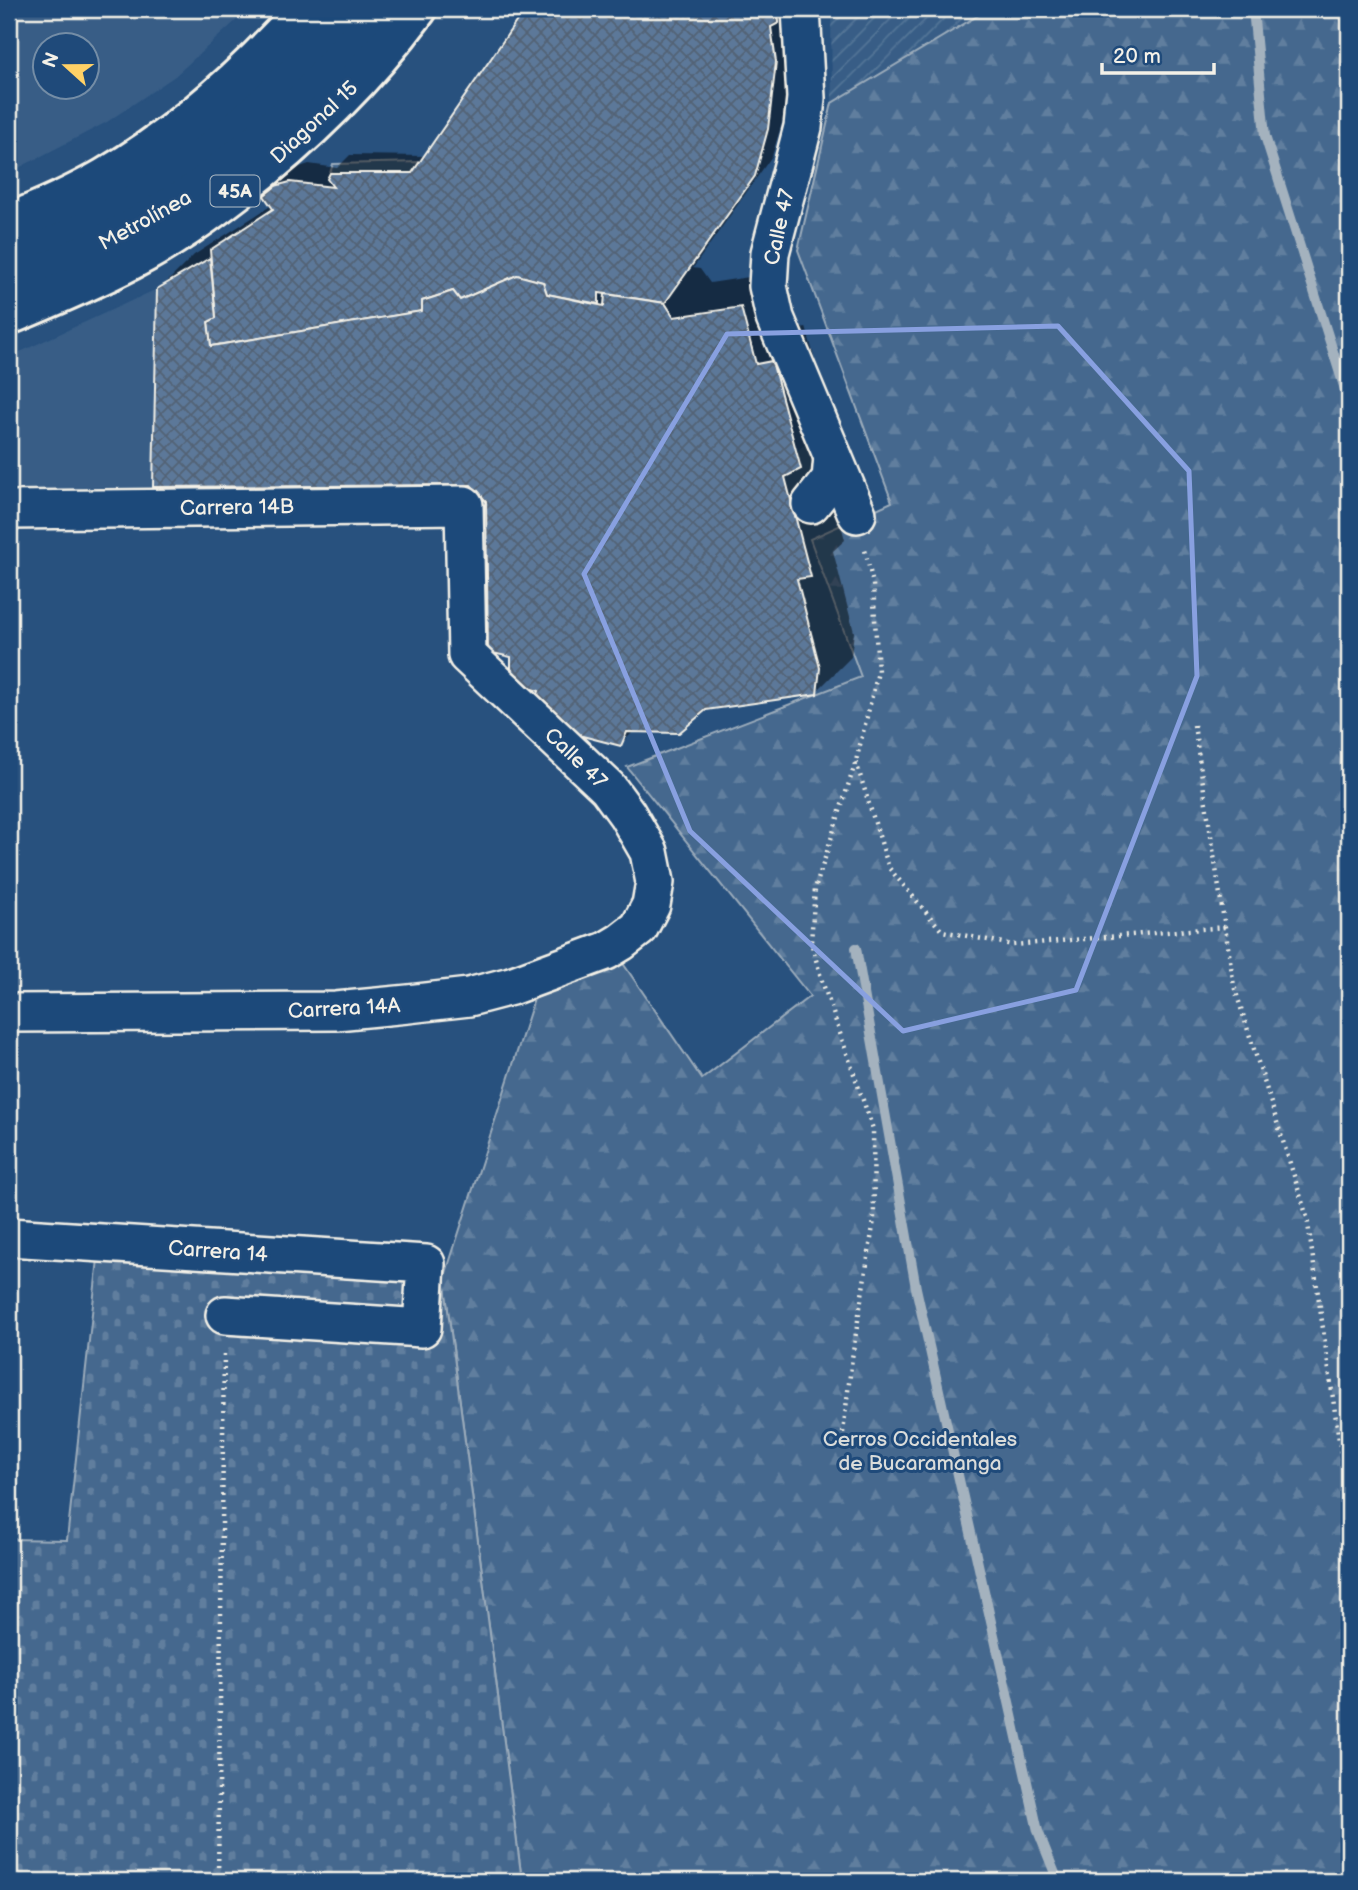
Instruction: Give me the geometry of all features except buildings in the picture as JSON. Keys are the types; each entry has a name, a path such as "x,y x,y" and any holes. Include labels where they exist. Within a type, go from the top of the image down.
{"main road":[{"path":"9,223 55,204 106,177 150,148 226,88 304,9"},
{"name":"Diagonal 15","path":"9,315 132,260 191,224 248,182 301,138 354,86 417,9"}],"street":[{"name":"Metrolínea","path":"9,251 116,204 171,170 233,122 290,69 343,9"},
{"name":"Metrolínea","path":"9,286 83,254 198,190 308,97 383,9"},
{"name":"Calle 47","path":"802,9 806,98 803,127 770,253 768,286 775,318 812,407 822,462 857,514"},
{"path":"811,504 831,478 822,462"},
{"name":"Calle 47","path":"464,505 467,655 614,796 649,852 655,882 652,905"},
{"name":"Carrera 14B","path":"9,510 464,505"},
{"name":"Carrera 14A","path":"9,1013 336,1011 469,997 511,986 606,951 639,928 652,905"},
{"name":"Carrera 14","path":"9,1237 426,1264 422,1328 225,1314"}],"path":[{"path":"843,1433 874,1220 873,1129 811,942 815,889 856,761 878,673 873,584 857,514"},
{"path":"1194,725 1234,986 1307,1217 1345,1482 1349,1492"},
{"path":"856,761 889,868 942,931 1013,945 1225,927"},
{"path":"218,1881 225,1314"}],"highlighted area":[{"path":"1058,326 1189,471 1197,676 1076,990 903,1031 690,831 584,574 727,334"}],"shaded area":[{"path":"9,9 249,9 175,76 107,122 9,173"},
{"path":"831,9 989,9 832,103"},
{"path":"157,289 153,487 9,489 9,357"},
{"path":"814,438 849,521 810,539 862,677 817,694 820,668 797,579 811,576 785,477 801,469 796,451"},
{"path":"472,498 486,501 488,652 475,651"}],"green space":[{"name":"Cerros Occidentales de Bucaramanga","path":"989,9 1349,9 1349,1881 522,1881 444,1279 534,999 620,959 702,1079 810,996 627,767 861,677 810,539 892,502 798,250 832,103"},
{"path":"420,162 412,173 330,173 333,164"},
{"path":"98,1259 444,1279 522,1881 9,1881 9,1539 67,1540"}],"waterway":[{"path":"1253,9 1265,136 1349,402"},
{"path":"856,948 916,1288 1038,1831 1058,1881"}]}
